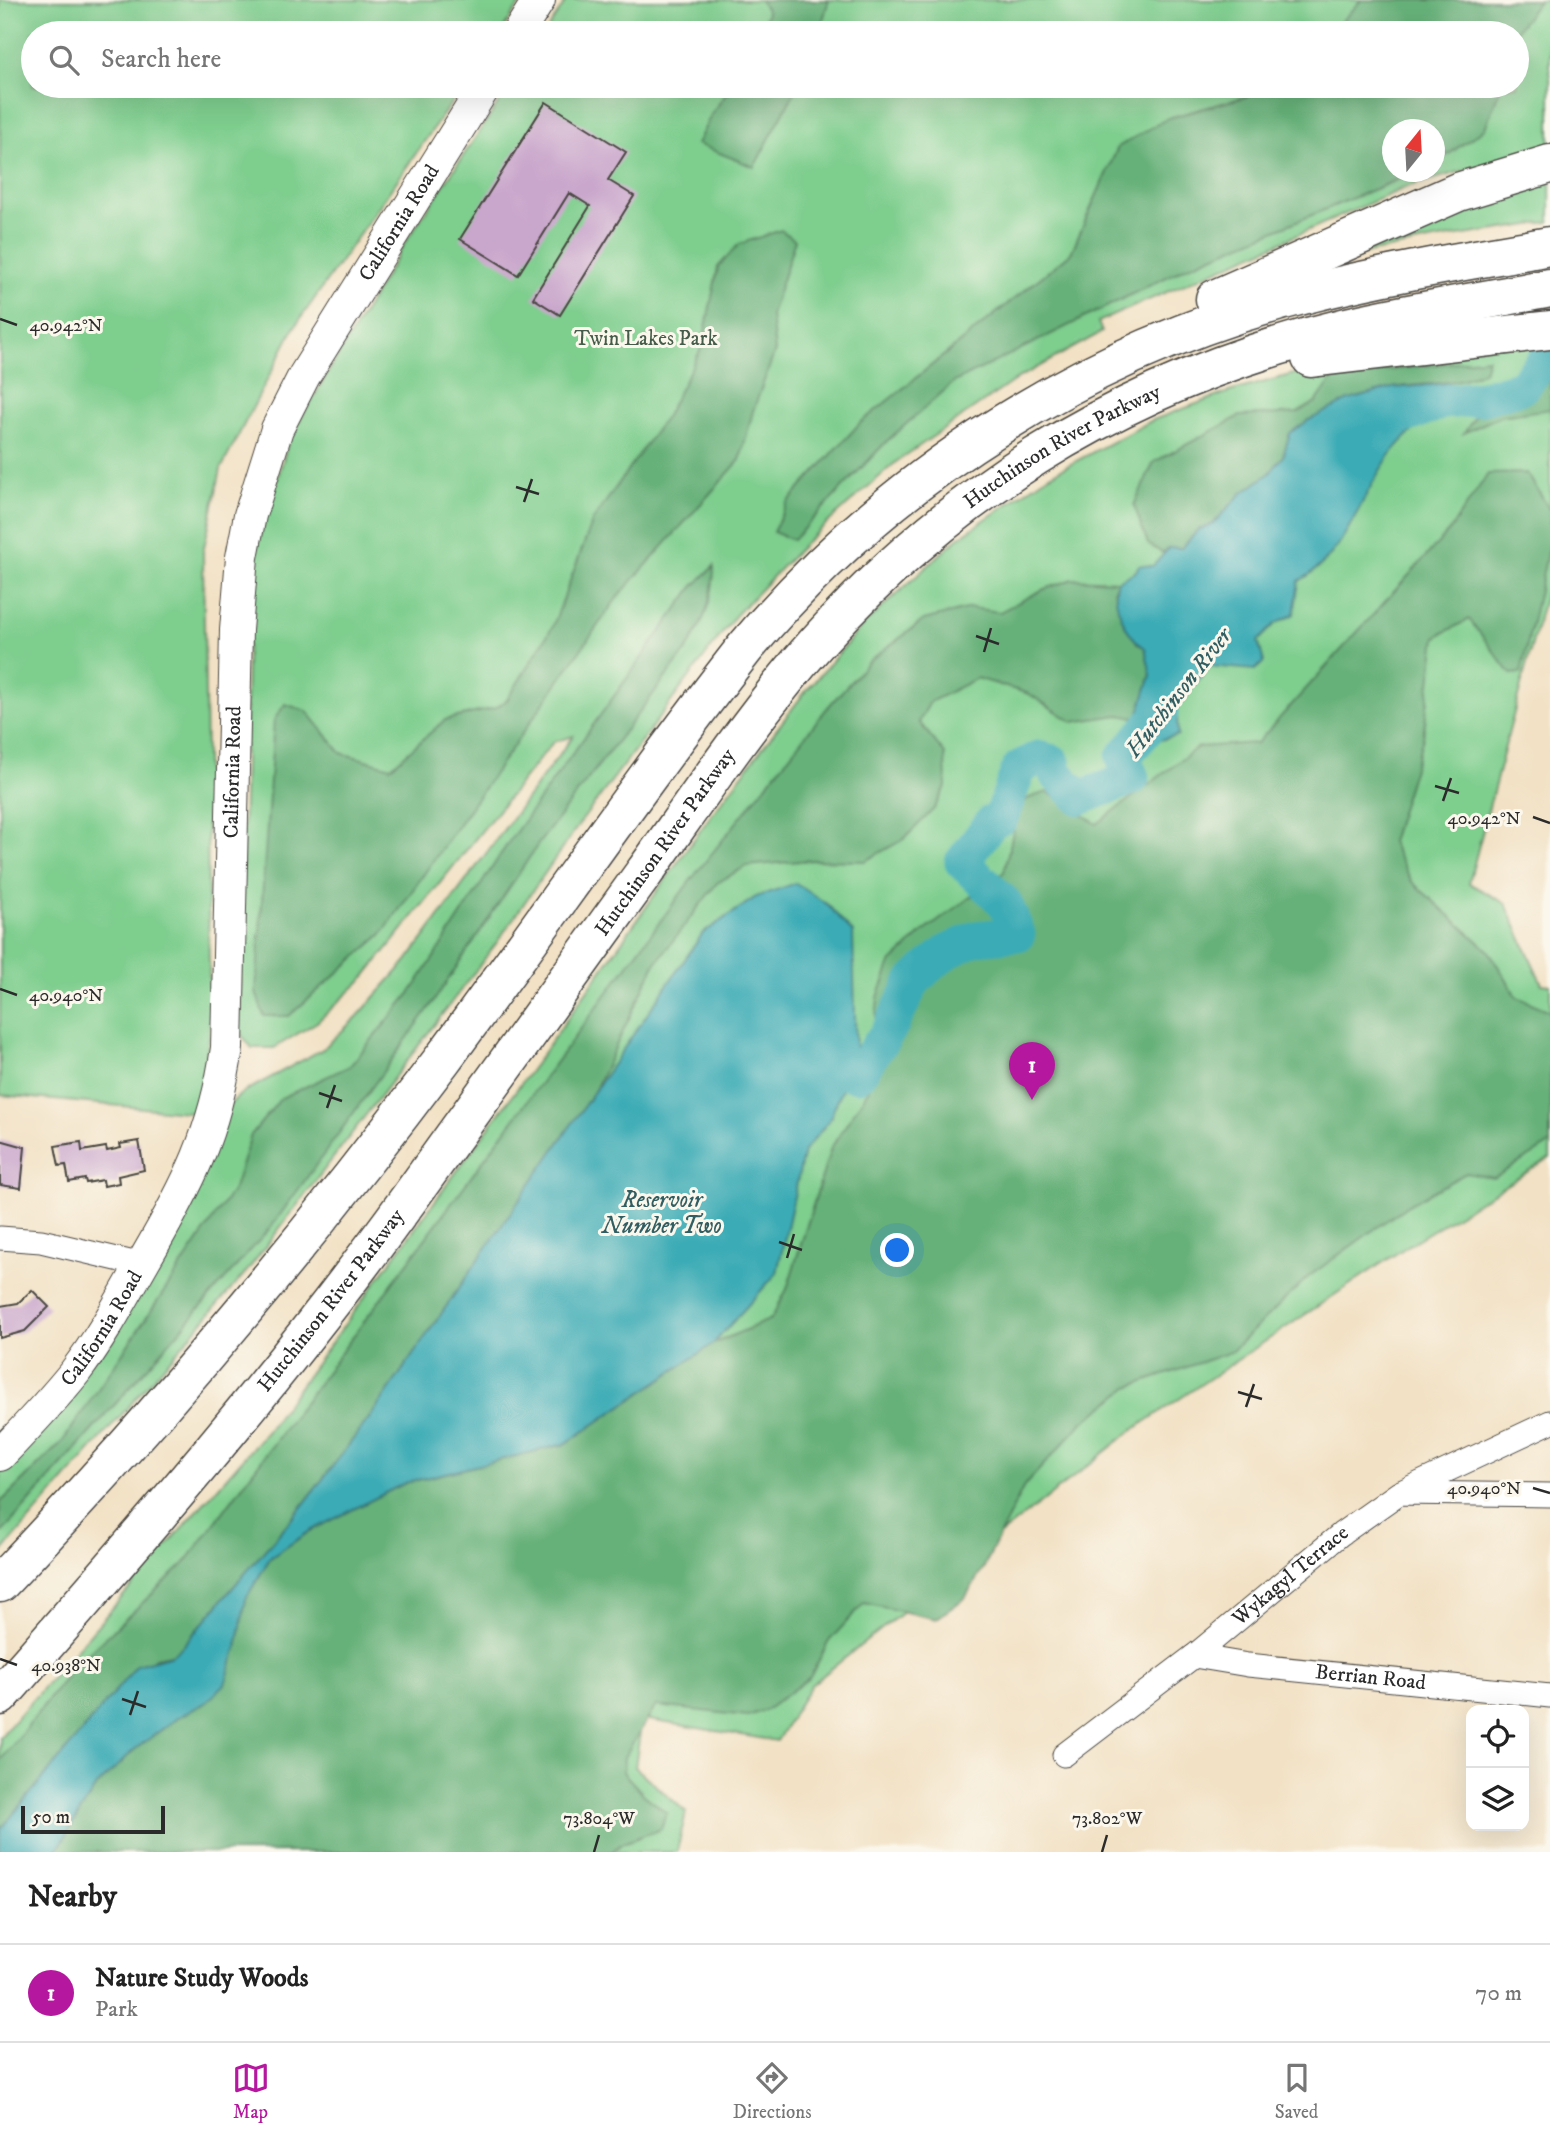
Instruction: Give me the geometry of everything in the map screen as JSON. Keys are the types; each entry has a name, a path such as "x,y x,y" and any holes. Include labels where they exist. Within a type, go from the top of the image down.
{"highway":[{"path":"1080,381 1183,314 1458,192 1550,164"},
{"path":"0,1583 188,1376 349,1179 442,1059 725,674 775,612 863,526 983,434 1080,381 1167,341 1263,306 1378,277 1550,246"},
{"name":"Hutchinson River Parkway","path":"0,1696 176,1495 316,1325 758,715 825,634 924,539 1007,476 1095,422 1215,368 1347,327 1550,288"},
{"path":"1215,368 1534,331"},
{"path":"0,1612 72,1506"}],"main road":[{"path":"525,21 538,0"},
{"name":"California Road","path":"0,1455 76,1371 142,1265 197,1166 216,1108 222,1078 229,997 239,593 250,515 277,429 304,376 478,98"}],"street":[{"path":"0,1238 54,1244 142,1265"},
{"name":"Wykagyl Terrace","path":"1064,1755 1194,1656 1341,1534 1399,1493 1550,1422"},
{"path":"1399,1493 1550,1495"},
{"name":"Berrian Road","path":"1194,1656 1248,1665 1550,1696"}],"green space":[{"path":"0,0 523,0 508,21 21,21 21,98 455,98 294,328 221,469 203,552 210,1032 197,1113 0,1095"},
{"name":"Twin Lakes Park","path":"567,0 1550,0 1550,152 1505,159 1445,176 1445,119 1382,119 1382,182 1423,182 1098,322 1102,332 1018,378 896,462 807,541 736,615 577,827 495,945 247,1271 0,1554 0,1466 229,1105 242,1093 323,1049 358,1016 406,962 573,736 553,742 363,979 317,1022 274,1048 252,1048 239,1032 248,611 256,549 290,437 406,241 502,98 1529,98 1529,21 553,21"},
{"path":"760,0 829,0 823,21 764,21 767,12"},
{"path":"1361,0 1540,0 1523,21 1342,21"},
{"path":"723,98 791,98 754,167 697,144 712,113"},
{"path":"1241,98 1496,98 1485,128 1445,157 1445,119 1382,119 1382,182 1392,182 1191,265 954,382 887,441 793,540 773,532 788,502 860,423 1071,253 1118,147 1168,118"},
{"path":"1550,173 1550,222 1345,257"},
{"path":"781,230 795,240 771,315 775,351 753,411 740,460 617,598 382,934 289,1016 264,1016 256,992 274,720 285,704 307,711 341,753 391,767 445,720 495,708 507,700 553,626 593,520 666,416 702,347 718,267 739,244"},
{"path":"1550,338 1550,576 1469,883 1506,904 1542,984 1550,985 1550,1158 1412,1243 1130,1432 811,1685 777,1741 642,1719 635,1767 686,1812 677,1852 0,1852 0,1737 266,1432 536,1063 709,818 802,696 863,625 957,539 1048,476 1153,420 1229,392 1319,367"},
{"path":"1488,358 1484,371 1473,376 1375,392 1314,419 1290,433 1283,456 1270,473 1241,494 1213,524 1198,530 1182,548 1169,548 1163,553 1148,544 1134,505 1154,462 1240,416 1297,413 1316,402 1334,377"},
{"path":"1550,363 1550,409 1500,416 1464,433 1479,411 1505,405 1529,389"},
{"path":"1527,473 1550,510 1550,540 1521,673 1511,674 1469,619 1436,637 1423,738 1391,842 1412,882 1488,950 1517,997 1550,1011 1550,1144 1494,1178 1466,1173 1408,1205 1308,1277 1231,1352 1129,1387 1083,1422 1024,1486 983,1569 965,1598 936,1619 864,1603 829,1641 810,1677 766,1710 748,1716 656,1706 624,1757 623,1772 643,1794 667,1813 661,1829 623,1843 611,1852 56,1852 94,1789 134,1750 180,1716 207,1702 237,1647 246,1598 270,1558 310,1531 405,1483 565,1444 713,1344 771,1319 787,1289 831,1148 869,1089 878,997 891,963 922,933 1004,872 1019,806 1029,798 1047,792 1097,824 1198,747 1257,743 1449,531 1488,474"},
{"path":"714,566 712,589 706,610 686,651 539,843 432,1004 272,1226 0,1535 0,1503 63,1441 234,1188 251,1135 281,1098 350,1066 412,991 510,840 693,587"},
{"path":"1073,579 1118,581 1114,591 1137,643 1145,648 1151,674 1138,718 1118,715 1073,722 1029,694 977,678 930,702 919,722 945,754 946,787 934,809 904,839 865,861 810,860 747,866 717,883 655,964 592,1096 373,1413 300,1509 184,1645 172,1655 155,1658 0,1830 0,1761 73,1668 186,1562 690,881 828,707 868,662 924,620 970,608 1000,612 1042,590"}],"water":[{"path":"1444,384 1460,386 1392,453 1330,556 1316,570 1299,581 1294,614 1275,624 1258,641 1264,662 1255,670 1209,666 1191,690 1176,695 1178,735 1132,748 1130,741 1151,675 1145,648 1126,628 1118,609 1118,581 1136,571 1139,565 1153,566 1169,548 1182,548 1198,530 1213,524 1241,494 1270,473 1283,456 1290,433 1309,420 1346,401 1391,388"},
{"name":"Reservoir Number Two","path":"796,883 828,905 853,933 856,1055 829,1121 804,1151 777,1273 713,1344 565,1444 405,1483 310,1531 270,1558 246,1598 237,1647 225,1684 207,1702 180,1716 134,1750 94,1789 56,1852 0,1852 0,1830 137,1665 172,1655 184,1645 300,1509 373,1413 703,933 756,897"}],"building":[{"path":"546,102 626,152 608,180 634,196 560,315 533,298 590,206 569,193 518,275 460,239"},
{"path":"0,1140 25,1147 21,1188 0,1185"},
{"path":"139,1141 144,1170 118,1176 119,1183 104,1186 103,1180 69,1182 66,1165 59,1166 55,1146 81,1142 82,1151 106,1147 107,1151 121,1148 120,1144"},
{"path":"32,1290 49,1307 25,1331 0,1338 0,1306 18,1303"}],"waterway":[{"name":"Hutchinson River","path":"1402,417 1442,402 1483,398 1522,387 1550,354"},
{"name":"Hutchinson River","path":"847,1073 858,1075 889,1030 913,982 926,969 947,952 976,938 1018,934 1005,903 962,862 992,822 1001,818 1019,768 1038,758 1053,762 1056,774 1080,798 1132,778 1123,757 1161,713"}],"place":[{"name":"Nature Study Woods","path":"1032,1100"}]}
